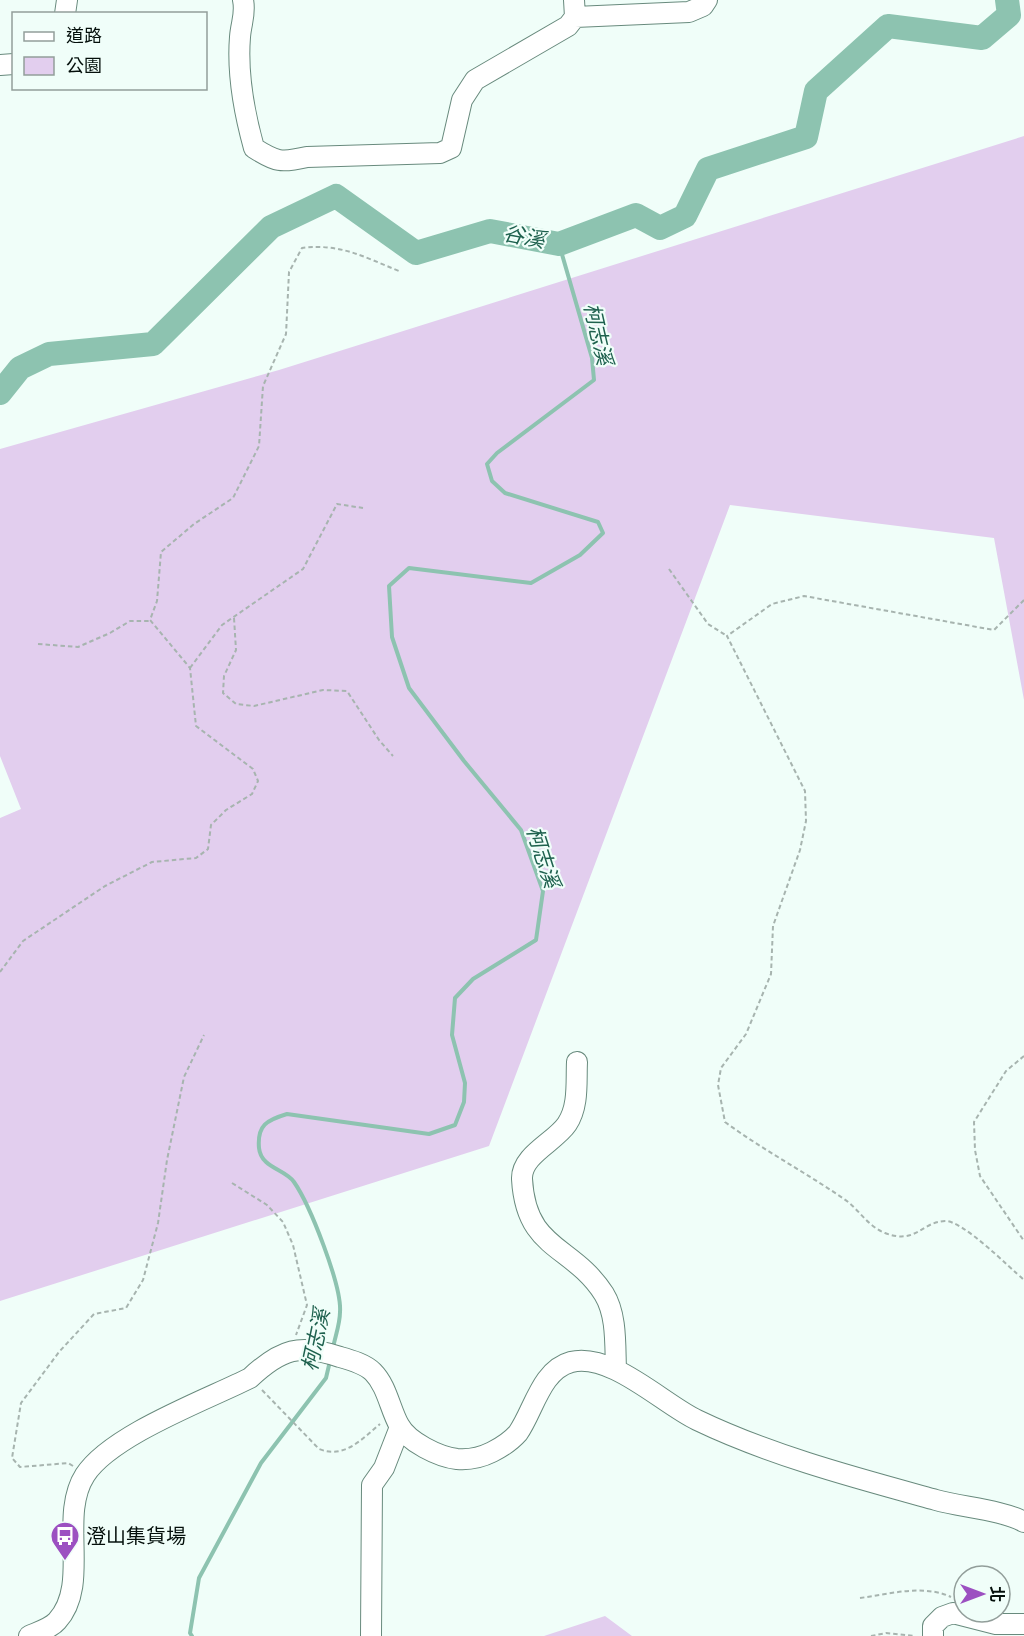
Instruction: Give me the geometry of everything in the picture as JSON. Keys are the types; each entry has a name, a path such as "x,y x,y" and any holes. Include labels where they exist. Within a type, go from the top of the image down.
{"lane":[{"path":"243,0 245,11 240,36 240,85 249,131 254,148 274,161 286,162 307,157 440,153 451,147 462,100 475,81 568,26 574,9 689,12 703,6 707,0"},
{"path":"577,1062 575,1105 567,1125 526,1163 522,1177 528,1218 587,1274 604,1295 614,1325 616,1370"},
{"path":"29,1636 57,1622 70,1602 75,1496 86,1474 101,1457 127,1437 250,1378 266,1363 288,1351 321,1350 353,1361 372,1371 380,1381 397,1420 421,1444 445,1456 470,1459 486,1455 504,1445 516,1435 551,1374 560,1366 573,1361 592,1363 616,1370 696,1420 762,1446 936,1500 1024,1522"},
{"path":"371,1636 372,1485 384,1468 397,1420"},
{"path":"933,1636 933,1626 942,1617 952,1613 996,1624 1024,1624"}],"path":[{"path":"150,620 157,601 161,552 194,524 233,498 259,446 263,386 286,334 289,272 302,248 323,245 343,248 399,271"},
{"path":"190,668 222,625 303,569 338,504 363,508"},
{"path":"669,569 708,624 727,636 805,791 806,821 800,850 773,926 771,974 746,1034 721,1068 718,1084 725,1122 846,1200 870,1225 887,1234 911,1237 936,1222 948,1220 969,1230 1024,1280"},
{"path":"727,636 772,604 804,596 994,630 1024,600"},
{"path":"234,618 236,650 224,676 224,693 236,704 254,706 323,690 347,691 379,740 393,756"},
{"path":"38,644 78,646 110,633 130,621 150,620"},
{"path":"0,972 23,941 105,886 152,862 196,858 208,849 211,825 226,810 252,794 258,781 253,769 196,726 190,668 150,620"},
{"path":"86,1474 68,1463 20,1467 12,1458 21,1403 81,1326 94,1314 126,1308 143,1280 158,1223 184,1077 204,1035"},
{"path":"1024,1056 1006,1071 974,1122 980,1176 1024,1241"},
{"path":"231,1183 267,1205 283,1222 292,1245 307,1305 300,1328 288,1351"},
{"path":"250,1378 318,1449 331,1454 350,1449 397,1420"},
{"path":"860,1598 916,1590 939,1591 952,1597"},
{"path":"871,1636 886,1633 915,1636"}],"green space":[{"path":"1024,136 1024,700 994,538 730,505 489,1146 0,1301 0,818 21,809 0,756 0,449 279,370"},
{"path":"605,1616 632,1636 544,1636"}],"waterway":[{"name":"谷溪","path":"0,393 20,368 49,354 153,344 271,227 336,196 416,253 490,231 559,244 636,215 660,228 685,216 708,169 806,137 816,91 888,26 982,38 1009,15 1007,0"},
{"name":"柯志溪","path":"333,1348 340,1312 331,1266 301,1193 290,1178 269,1164 261,1155 259,1140 262,1129 269,1121 287,1114 429,1134 455,1125 464,1102 465,1083 452,1035 455,998 473,979 536,940 543,891 521,830 464,761 409,688 392,637 389,586 409,568 531,583 580,555 603,533 598,522 505,493 492,481 487,464 497,453 594,380 592,358 559,244"},
{"name":"柯志溪","path":"192,1636 190,1633 199,1578 261,1463 326,1378 330,1361"}],"place":[{"name":"澄山集貨場","path":"65,1562"}]}
